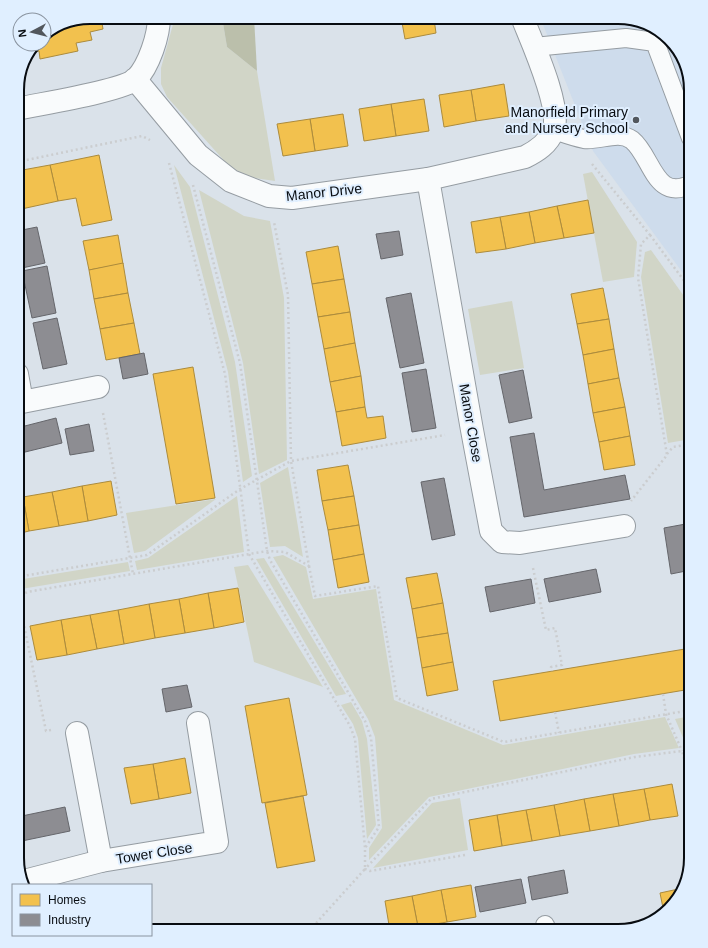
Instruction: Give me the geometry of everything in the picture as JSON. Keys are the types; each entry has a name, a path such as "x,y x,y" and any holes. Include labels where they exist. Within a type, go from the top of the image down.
{"street":[{"path":"24,108 114,89 135,79 149,58 159,29 159,24"},
{"path":"525,24 553,103 556,118 552,134"},
{"name":"Manor Drive","path":"135,79 198,155 231,181 269,196 292,198 428,178 525,158 539,150 552,134"},
{"name":"Manor Close","path":"428,178 491,531 502,542 528,542 624,526"},
{"path":"24,401 98,387"},
{"name":"Tower Close","path":"76,733 101,861 218,842 198,724"},
{"path":"28,880 101,861"}],"lane":[{"path":"534,47 626,38 655,42 684,119"},
{"path":"552,134 584,139 625,136 633,141 659,181 671,188 684,188"}],"path":[{"path":"24,161 142,136 153,141"},
{"path":"584,139 593,166 650,235 684,281"},
{"path":"198,155 193,186 240,363 267,551 270,560 365,721 369,732 379,827 365,848"},
{"path":"168,159 225,374 249,554 350,726 354,739 365,848 365,869"},
{"path":"269,196 288,295 291,461 308,566 315,596 378,586 397,698 504,742 684,711"},
{"path":"650,235 640,244 638,278 667,455"},
{"path":"98,387 133,574"},
{"path":"24,576 147,555 240,489 291,461 472,430"},
{"path":"624,526 621,512 674,447 684,445"},
{"path":"528,542 546,630 556,628 562,665 551,667 552,671"},
{"path":"24,594 27,592 267,551 285,552 308,566"},
{"path":"24,626 46,731 75,727 76,733"},
{"path":"663,694 666,714 684,757"},
{"path":"555,712 559,733"},
{"path":"315,924 431,799 635,757 682,750"},
{"path":"365,869 370,871 466,855"}],"shaded area":[{"path":"173,24 223,24 227,47 257,71 275,181 248,177 228,165 167,97 161,84 161,68"},
{"name":"Manorfield Primary and Nursery School","path":"543,24 631,25 651,33 665,43 673,53 680,69 684,90 684,274 593,151"},
{"path":"174,165 190,187 235,362 252,476 243,482 228,372"},
{"path":"592,172 637,242 634,277 603,282 583,174"},
{"path":"199,190 244,216 270,221 284,298 287,460 259,474 243,363"},
{"path":"651,250 684,296 684,440 668,443 641,277 645,252"},
{"path":"512,301 524,368 480,375 468,309"},
{"path":"288,467 303,557 285,546 270,547 260,483"},
{"path":"237,496 244,552 137,570 135,561 148,558"},
{"path":"216,499 145,551 134,553 126,513"},
{"path":"283,555 306,567 313,599 376,589 394,700 503,745 665,717 679,748 634,754 429,797 369,860 369,848 382,828 375,737 368,719 273,557"},
{"path":"264,558 346,694 336,696 256,559"},
{"path":"128,562 130,571 24,589 24,579"},
{"path":"248,565 323,687 254,662 234,567"},
{"path":"351,702 362,721 367,739 376,825 367,839 358,738 353,724 341,705"},
{"path":"684,717 684,740 675,719"},
{"path":"460,798 468,850 373,868 432,803"}],"green space":[{"path":"223,24 254,24 257,71 227,47"}],"building: Homes":[{"path":"102,24 103,29 90,32 92,40 76,43 78,51 40,59 39,52 52,52 52,36 57,33 81,25"},
{"path":"402,24 435,24 436,33 405,39"},
{"path":"504,84 509,116 476,121 471,90"},
{"path":"471,90 476,121 444,127 439,95"},
{"path":"424,99 429,131 396,136 391,104"},
{"path":"391,104 396,136 364,141 359,109"},
{"path":"343,114 348,146 315,151 310,119"},
{"path":"310,119 315,151 283,156 277,124"},
{"path":"99,155 112,220 82,226 76,198 58,201 50,165"},
{"path":"50,165 58,201 24,208 24,170"},
{"path":"588,200 594,233 564,238 557,206"},
{"path":"557,206 564,238 535,243 529,212"},
{"path":"529,212 535,243 506,249 500,217"},
{"path":"500,217 506,249 476,253 471,222"},
{"path":"118,235 123,264 89,270 83,241"},
{"path":"338,246 344,279 312,284 306,252"},
{"path":"123,263 128,293 94,299 89,270"},
{"path":"344,279 350,312 318,317 312,284"},
{"path":"603,288 609,319 577,324 571,294"},
{"path":"128,293 134,323 100,329 94,299"},
{"path":"350,312 355,343 324,349 318,317"},
{"path":"609,319 614,349 583,355 577,324"},
{"path":"134,323 140,354 106,360 100,329"},
{"path":"355,343 361,376 330,382 324,349"},
{"path":"614,349 619,378 588,384 583,355"},
{"path":"193,367 215,498 176,504 153,374"},
{"path":"361,376 365,407 336,412 330,382"},
{"path":"619,378 625,407 593,413 588,384"},
{"path":"365,407 367,418 383,416 386,438 342,446 336,412"},
{"path":"625,407 630,436 599,442 593,413"},
{"path":"630,436 635,465 604,470 599,442"},
{"path":"348,465 354,496 322,501 317,470"},
{"path":"111,481 117,515 88,521 82,486"},
{"path":"82,486 88,521 59,526 52,492"},
{"path":"52,492 59,526 29,531 24,497"},
{"path":"354,496 359,525 328,530 322,501"},
{"path":"24,503 29,531 24,532"},
{"path":"359,525 364,554 333,560 328,530"},
{"path":"364,554 369,582 338,588 333,560"},
{"path":"437,573 443,603 412,609 406,578"},
{"path":"238,588 244,622 214,628 208,593"},
{"path":"208,593 214,628 185,633 179,599"},
{"path":"179,599 185,633 155,638 149,604"},
{"path":"443,603 448,633 417,638 412,609"},
{"path":"149,604 155,638 124,644 118,610"},
{"path":"118,610 124,644 97,649 90,615"},
{"path":"90,615 97,649 67,655 61,620"},
{"path":"61,620 67,655 37,660 30,626"},
{"path":"448,633 453,662 422,668 417,638"},
{"path":"684,649 684,690 500,721 493,681"},
{"path":"453,662 458,690 427,696 422,668"},
{"path":"289,698 307,795 262,803 245,706"},
{"path":"185,758 191,793 159,799 153,764"},
{"path":"153,764 159,799 131,804 124,768"},
{"path":"672,784 678,816 650,820 644,789"},
{"path":"644,789 650,820 619,826 613,794"},
{"path":"613,794 619,826 590,831 584,799"},
{"path":"303,796 315,861 277,868 265,803"},
{"path":"584,799 590,831 560,836 554,805"},
{"path":"554,805 560,836 532,841 526,810"},
{"path":"526,810 532,841 502,846 497,815"},
{"path":"497,815 502,846 474,851 469,820"},
{"path":"471,885 476,917 447,922 441,890"},
{"path":"441,890 447,922 435,924 417,924 412,896"},
{"path":"676,890 663,907 660,893"},
{"path":"412,896 417,924 389,924 385,901"}],"building: Industry":[{"path":"37,227 45,263 24,268 24,230"},
{"path":"399,231 403,255 381,259 376,234"},
{"path":"47,266 56,313 32,318 24,280 24,271"},
{"path":"411,293 424,363 400,368 386,298"},
{"path":"57,318 67,364 43,369 33,323"},
{"path":"144,353 148,374 123,379 119,358"},
{"path":"426,369 436,428 412,432 402,373"},
{"path":"523,370 532,418 509,423 499,375"},
{"path":"56,418 62,443 24,452 24,426"},
{"path":"89,424 94,451 70,455 65,429"},
{"path":"534,433 544,490 625,475 630,499 524,517 510,437"},
{"path":"444,478 455,535 432,540 421,482"},
{"path":"684,524 684,571 671,574 664,528"},
{"path":"596,569 601,592 549,602 544,579"},
{"path":"531,579 535,603 490,612 485,587"},
{"path":"187,685 192,707 166,712 162,689"},
{"path":"65,807 70,831 24,841 24,816"},
{"path":"564,870 568,893 532,900 528,877"},
{"path":"521,879 526,903 480,912 475,887"}],"place":[{"name":"Manorfield Primary and Nursery School","path":"636,120"}]}
